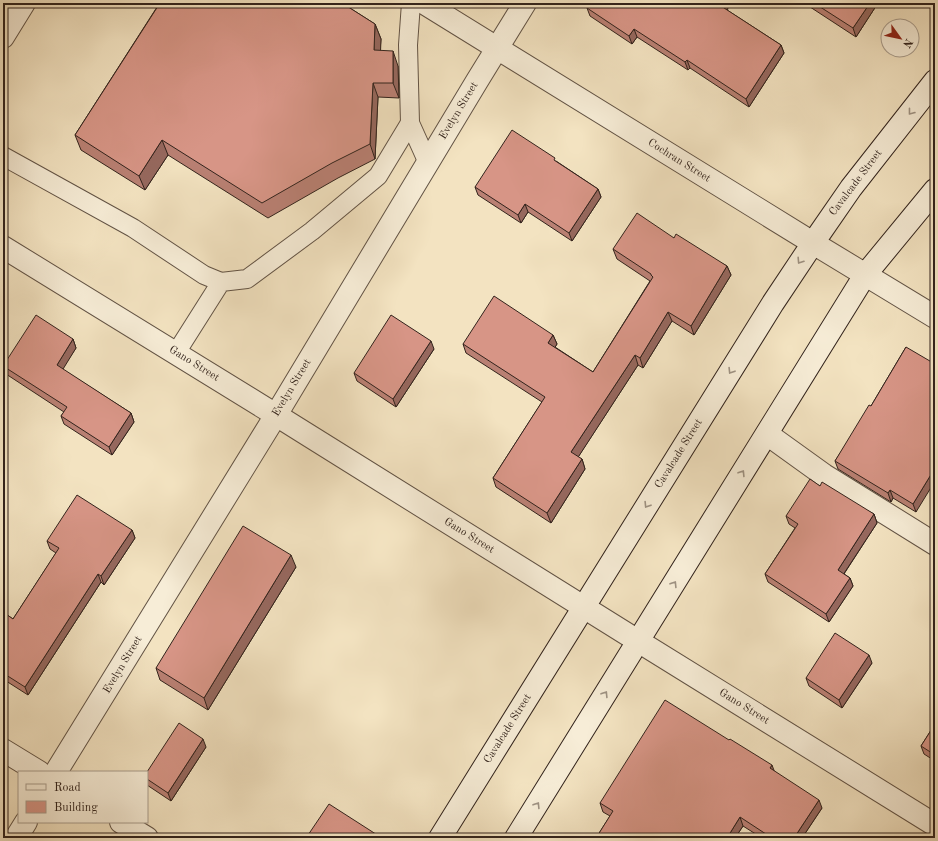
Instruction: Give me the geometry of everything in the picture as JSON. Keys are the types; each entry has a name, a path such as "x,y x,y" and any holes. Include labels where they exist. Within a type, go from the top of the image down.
{"street":[{"path":"3,37 24,3"},
{"name":"Cochran Street","path":"424,3 935,318"},
{"name":"Evelyn Street","path":"57,771 276,414 525,3"},
{"name":"Cavalcade Street","path":"440,838 764,317 812,243 851,188 935,81"},
{"path":"516,838 865,274 935,190"},
{"name":"Gano Street","path":"3,247 276,414 935,825"},
{"path":"767,434 824,475 935,544"},
{"path":"3,750 37,771"},
{"path":"16,838 25,823"},
{"path":"123,823 147,838"}],"lane":[{"path":"411,3 408,45 410,123 428,163"},
{"path":"3,156 133,228 204,275 221,282 248,279 312,231 378,176 410,123"},
{"path":"176,353 221,282"}],"building":[{"path":"160,3 342,3 375,24 374,50 393,51 393,83 373,83 370,144 332,163 262,203 162,140 139,176 75,135"},
{"path":"590,3 724,3 721,6 781,45 746,99 687,60 685,62 634,29 629,36 587,8"},
{"path":"814,3 870,3 853,28"},
{"path":"512,130 555,158 554,160 598,189 569,233 525,204 518,215 475,187"},
{"path":"637,213 674,238 676,234 727,266 691,326 668,312 640,358 635,355 571,452 582,459 547,513 493,478 545,397 463,344 494,296 553,335 548,343 593,372 653,277 651,274 613,249"},
{"path":"36,315 73,339 57,365 131,413 109,447 61,416 67,407 3,366"},
{"path":"391,315 431,341 393,399 354,373"},
{"path":"906,347 935,364 935,468 913,504 890,490 888,493 835,461 869,405 871,406"},
{"path":"810,479 820,486 822,482 874,514 838,570 850,578 826,614 765,574 798,524 786,516"},
{"path":"77,495 132,530 101,576 98,574 25,687 3,673 3,612 13,619 59,548 47,541"},
{"path":"243,526 291,555 204,698 156,668"},
{"path":"835,633 869,655 839,700 806,678"},
{"path":"935,663 935,672 931,669"},
{"path":"665,700 772,765 770,768 819,800 794,838 772,838 740,817 727,838 596,838 613,811 600,803"},
{"path":"179,723 203,739 168,793 148,780 148,771"},
{"path":"935,724 935,755 921,746"},
{"path":"329,804 382,838 306,838"}]}
